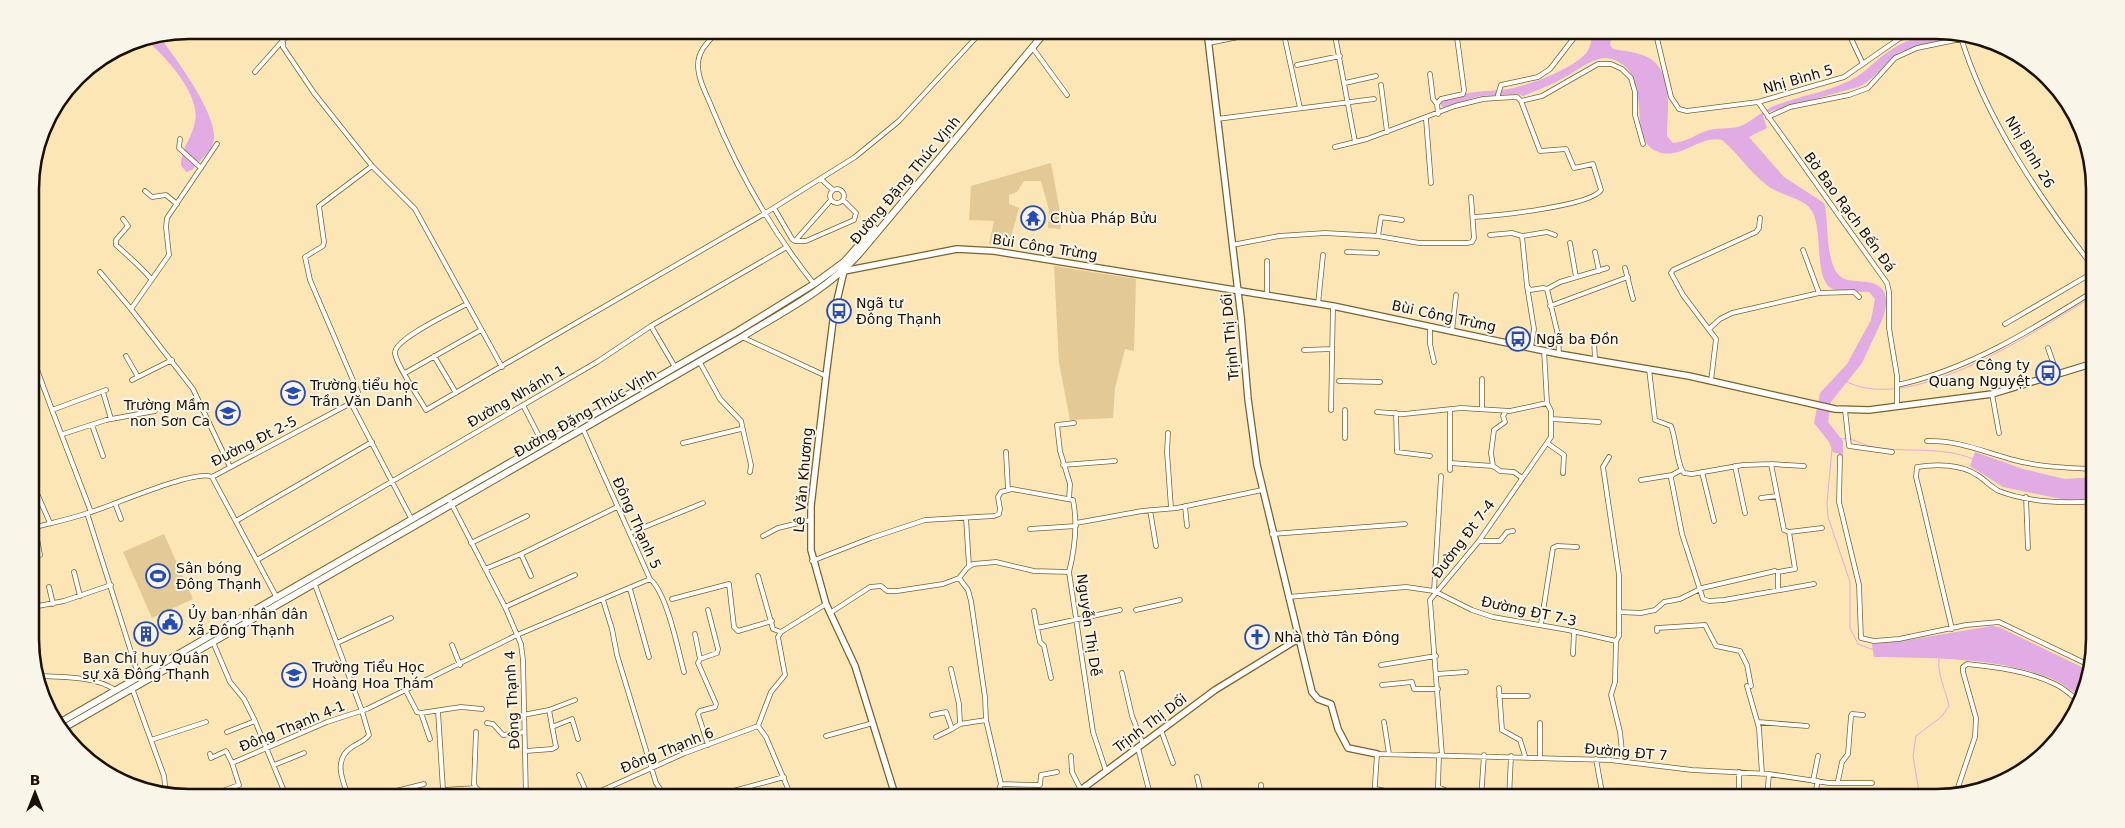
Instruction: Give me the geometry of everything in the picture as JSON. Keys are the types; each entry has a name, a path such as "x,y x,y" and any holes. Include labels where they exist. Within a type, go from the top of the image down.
{"main road":[{"name":"Đường Đặng Thúc Vịnh","path":"63,721 115,690 130,686 139,677 278,601 315,584 543,444 842,268 1035,39"},
{"name":"Đường Đặng Thúc Vịnh","path":"67,726 130,686 213,642 412,520 451,502 583,429 742,337 842,268 1039,39"}],"street":[{"path":"255,72 287,39"},
{"path":"711,39 699,53 698,74 728,148 785,248 814,284"},
{"path":"467,304 408,336 396,346 394,352 426,410 764,214 855,158 900,121 975,39"},
{"name":"Trịnh Thị Dối","path":"1208,39 1238,293 1248,399 1257,465 1272,534 1309,686 1318,699 1331,704 1345,745 1355,751 1377,754"},
{"path":"1209,43 1229,39"},
{"path":"1286,39 1300,108"},
{"path":"1336,39 1355,142"},
{"path":"1437,104 1441,99 1463,94 1457,39"},
{"path":"1497,97 1498,89 1504,83 1538,77 1550,69 1573,39"},
{"name":"Nhị Bình 5","path":"1657,39 1670,97 1679,109 1687,111 1758,102 1844,77 1899,39"},
{"path":"1851,39 1863,64"},
{"path":"1767,116 1790,107 1848,95 1868,88 1895,58 1917,48 1950,40"},
{"name":"Nhị Bình 26","path":"1963,41 1973,71 2004,134 2068,234 2086,258"},
{"path":"283,42 283,47 299,73 372,166 415,209 502,367"},
{"path":"1032,47 1067,95"},
{"path":"1296,65 1340,56"},
{"path":"1521,101 1542,96 1598,64 1611,64 1622,69 1631,78 1635,92 1635,115 1643,144"},
{"path":"1430,74 1433,99 1437,104 1438,114"},
{"path":"1345,83 1376,76"},
{"path":"1381,85 1387,132"},
{"path":"1335,147 1387,132 1462,104 1497,97 1517,98 1521,101 1540,151 1566,148 1574,168 1593,164 1601,190 1598,194 1583,200 1523,213 1473,217"},
{"path":"1217,119 1347,101 1362,102 1374,100"},
{"name":"Bờ Bao Rạch Bến Đá","path":"1758,102 1886,282 1889,292 1889,328 1897,386 1897,406"},
{"path":"1426,118 1431,183"},
{"path":"180,138 179,148 199,167"},
{"path":"131,309 169,255 167,218 199,167 217,144"},
{"path":"372,166 319,206 323,246 305,257 310,280 358,392 351,404 412,520"},
{"path":"821,179 833,190"},
{"path":"795,241 806,241 854,220 856,212 843,200 843,192 839,189 833,190"},
{"path":"833,190 830,194 832,200 837,203 843,200"},
{"path":"144,191 152,197 166,195 177,204"},
{"path":"1232,244 1279,236 1325,233 1378,236 1419,242 1467,243 1472,242 1474,238 1471,197"},
{"path":"795,241 832,200"},
{"path":"774,208 795,241"},
{"path":"1378,236 1381,217 1402,220"},
{"path":"1711,381 1716,339 1672,278 1673,270 1756,232 1759,228 1760,218"},
{"path":"123,219 128,226 116,240 116,245 133,263 145,271 151,279"},
{"path":"1490,235 1512,233 1522,236 1547,232 1555,234"},
{"path":"1522,236 1534,329 1531,347"},
{"path":"1570,243 1576,277"},
{"name":"Đường Nhánh 1","path":"256,560 597,362 651,326 785,248"},
{"name":"Bùi Công Trừng","path":"842,268 957,249 974,249 1087,266 1238,293 1333,306 1559,354 1711,381 1807,404 1845,410 1944,402 1992,394 2086,365"},
{"path":"1803,250 1818,294"},
{"path":"1347,252 1377,253"},
{"path":"1595,252 1599,271"},
{"path":"1318,304 1323,255"},
{"path":"1267,261 1267,297"},
{"name":"Lê Văn Khương","path":"842,268 826,376 811,520 812,561 826,604 855,666 893,789"},
{"path":"1527,286 1530,290 1547,289 1576,277 1608,268"},
{"path":"1625,268 1634,299"},
{"path":"100,272 172,360 193,389 230,467"},
{"path":"1550,306 1628,277"},
{"path":"2004,324 2086,277"},
{"path":"1547,289 1558,335 1559,354"},
{"path":"1709,329 1720,319 1732,313 1818,294 1854,292 1859,297"},
{"path":"1452,331 1456,295"},
{"path":"1897,386 1923,380 1986,354 2086,296"},
{"path":"1331,410 1333,306"},
{"path":"651,326 675,367"},
{"path":"1430,327 1430,344 1434,362"},
{"path":"404,373 481,330"},
{"path":"742,337 826,376"},
{"path":"1594,340 1595,360"},
{"path":"2048,348 2057,374"},
{"path":"1304,350 1332,349"},
{"name":"Đường Đt 7-4","path":"1441,789 1438,788 1441,755 1438,689 1430,600 1479,541 1551,437 1552,419 1547,402 1544,350"},
{"path":"126,356 138,377"},
{"path":"434,356 456,393"},
{"path":"132,380 172,360"},
{"path":"699,361 720,399 741,421 741,429 751,465 750,472"},
{"path":"1649,369 1654,420 1671,426 1676,437 1681,470 1684,473 1692,474 1735,466 1771,464 1804,466"},
{"path":"39,375 63,434 139,677"},
{"path":"1482,379 1482,409"},
{"path":"1339,381 1380,382"},
{"path":"52,410 105,391 111,419"},
{"path":"1992,394 1999,433"},
{"path":"1377,412 1396,413 1482,409 1506,411 1520,410 1547,402"},
{"name":"Đường Đt 2-5","path":"39,527 89,513 187,479 206,474 212,476 351,404"},
{"path":"523,405 543,444"},
{"path":"1345,410 1345,438"},
{"path":"1450,410 1450,470"},
{"path":"1845,410 1848,442 1851,447 1892,452"},
{"path":"63,434 111,419 155,411"},
{"path":"1493,466 1491,453 1494,430 1505,422 1503,416 1506,411"},
{"path":"1396,413 1397,452 1430,456"},
{"path":"1552,419 1599,422"},
{"name":"Nguyễn Thị Dễ","path":"1074,423 1056,425 1063,465 1070,484 1069,498 1073,500 1076,525 1074,553 1069,572 1093,732 1106,771"},
{"path":"92,425 103,456"},
{"name":"Đông Thạnh 5","path":"460,665 517,635 650,579 583,429"},
{"path":"683,443 741,429"},
{"path":"1168,433 1167,452 1171,508"},
{"path":"1927,441 1943,440 1962,444 2030,463 2086,468"},
{"path":"236,521 372,442"},
{"path":"1547,443 1564,455 1563,473"},
{"path":"1006,452 1008,490"},
{"path":"1609,457 1603,467 1607,506 1616,546 1619,612 1615,682 1611,695 1616,712 1623,761"},
{"path":"1840,457 1839,502 1859,585 1861,638 1874,641 1900,639 1999,622 2084,663"},
{"path":"1063,465 1115,461"},
{"path":"1450,463 1493,466 1500,471 1514,472 1522,478"},
{"path":"1771,464 1784,530 1789,532 1822,528"},
{"path":"1952,629 1918,489 1917,467 1940,465 1965,469 1975,473 1997,490 2067,504 2086,502"},
{"path":"1735,466 1745,513"},
{"path":"1641,480 1672,475 1681,470"},
{"path":"1702,472 1714,521"},
{"path":"1672,475 1682,534 1703,599 1709,601 1814,584"},
{"path":"212,476 278,601"},
{"path":"1435,592 1441,476"},
{"path":"812,561 925,520 994,516 998,514 1000,509 998,497 1001,492 1008,490 1069,498"},
{"path":"1030,529 1076,525 1262,490"},
{"path":"1761,498 1777,496"},
{"path":"2026,497 2028,548"},
{"path":"39,498 50,524"},
{"name":"Đông Thạnh 4","path":"451,502 506,607 517,635 523,660 526,789"},
{"path":"115,503 121,519"},
{"path":"630,533 703,503"},
{"path":"1184,506 1187,526"},
{"path":"485,570 617,507"},
{"path":"1150,510 1156,546"},
{"path":"471,543 527,516"},
{"path":"830,613 870,587 881,586 887,591 897,591 943,584 960,578 969,566 966,518"},
{"path":"763,536 778,528 811,520"},
{"path":"1272,534 1405,524"},
{"path":"1479,541 1500,541 1507,532 1513,532"},
{"path":"1778,589 1778,572 1795,569 1789,532"},
{"path":"1541,624 1553,548 1557,546 1576,547"},
{"path":"39,552 40,556"},
{"path":"521,554 532,576"},
{"path":"969,566 996,562 1034,570 1069,572"},
{"path":"1619,612 1641,613 1655,610 1664,602 1680,600 1709,585 1775,571"},
{"path":"74,572 80,596"},
{"path":"506,607 575,575"},
{"path":"758,576 773,629 781,632"},
{"path":"960,578 968,590 971,601 986,697 986,720 1001,784 999,789"},
{"path":"650,579 656,584 671,620 684,672"},
{"path":"315,584 362,712 368,738 343,754 340,769 346,789"},
{"path":"672,599 728,584 734,627 738,631 772,621"},
{"path":"39,606 53,604 111,585"},
{"path":"49,587 53,604"},
{"name":"Đường ĐT 7-3","path":"1288,597 1406,587 1435,592 1472,610 1616,641"},
{"path":"630,589 649,657"},
{"path":"603,600 612,629 617,655 656,783 660,789"},
{"path":"1136,610 1180,600"},
{"path":"789,789 766,737 758,726 771,692 785,675 778,637 781,632 826,604"},
{"path":"700,660 717,653 718,649 708,610"},
{"path":"1037,628 1120,610"},
{"path":"1034,611 1040,642 1044,646 1051,678"},
{"path":"337,643 391,618"},
{"path":"1657,631 1657,628 1705,625 1716,646 1740,651 1747,665 1749,686 1758,722 1762,774"},
{"path":"1573,654 1574,631"},
{"path":"694,634 700,660 698,663 716,704 715,707 700,711 698,714 708,745"},
{"name":"Trịnh Thị Dối","path":"1082,789 1215,690 1298,638"},
{"path":"213,642 230,682 244,699 255,721 283,789"},
{"path":"452,645 460,665"},
{"path":"1381,665 1436,656"},
{"path":"1958,787 1975,737 1976,718 1963,667 1967,664 2034,676 2056,685 2074,698"},
{"name":"Đông Thạnh 4-1","path":"229,789 240,785 232,763 327,722 362,712 460,665"},
{"path":"951,669 959,704 960,724"},
{"path":"1437,674 1466,672"},
{"path":"1122,673 1149,789"},
{"path":"44,677 91,681 109,686 115,690"},
{"path":"1382,685 1412,682 1414,689 1438,689"},
{"path":"130,686 164,776 165,787"},
{"path":"1499,688 1502,730 1520,740 1525,756"},
{"path":"406,691 417,712 420,713 430,739"},
{"path":"1499,696 1528,696"},
{"path":"523,715 549,710 575,700"},
{"path":"420,713 461,707 482,709"},
{"path":"526,751 552,749 556,746 549,710"},
{"path":"438,711 443,789"},
{"path":"932,715 946,712 952,729"},
{"path":"1838,781 1842,762 1848,754 1851,716 1863,715"},
{"path":"552,727 572,719 578,739"},
{"path":"936,737 960,724 986,720"},
{"path":"227,732 255,721"},
{"path":"151,740 206,722"},
{"path":"1384,722 1389,754"},
{"path":"1758,722 1807,726"},
{"path":"488,723 493,724 503,735 524,732"},
{"path":"826,736 873,723"},
{"path":"1540,723 1540,757"},
{"name":"Đông Thạnh 6","path":"608,789 652,768 758,726"},
{"path":"1161,730 1173,763"},
{"path":"460,789 476,788 476,732"},
{"path":"210,754 211,758 226,751 232,763"},
{"path":"274,765 304,753"},
{"path":"1376,789 1377,754"},
{"name":"Đường ĐT 7","path":"1377,754 1596,759 1692,770 1769,774 1815,781 1872,783"},
{"path":"1482,789 1484,755"},
{"path":"1071,756 1072,772 1080,789"},
{"path":"1510,789 1512,756"},
{"path":"1815,789 1818,756"},
{"path":"1596,759 1602,789"},
{"path":"1001,784 1040,784 1041,774 1057,772"},
{"path":"1739,772 1739,789"},
{"path":"1768,789 1769,774"},
{"path":"579,775 584,789"},
{"path":"742,789 784,777"},
{"path":"1197,777 1200,789"},
{"path":"404,789 424,784"}],"shaded area":[{"path":"1591,39 1611,39 1610,45 1613,49 1635,53 1647,57 1656,63 1666,82 1668,92 1667,136 1673,143 1683,141 1709,130 1739,127 1774,106 1842,84 1859,75 1891,50 1911,39 1949,40 1900,52 1861,86 1769,112 1763,116 1767,128 1749,137 1784,177 1824,203 1831,259 1840,276 1848,280 1872,283 1884,291 1887,303 1883,318 1862,363 1831,402 1828,422 1843,441 1843,455 1833,452 1829,442 1814,423 1820,393 1847,364 1871,320 1875,299 1869,292 1839,291 1827,285 1820,265 1817,226 1814,214 1808,206 1768,186 1722,140 1706,141 1673,153 1656,151 1647,144 1642,134 1638,94 1634,81 1628,70 1617,61 1611,59 1601,58 1590,62 1555,82 1523,96 1518,94 1480,96 1444,107 1441,106 1441,103 1456,96 1517,87 1539,80 1562,70 1581,58 1587,52"},
{"path":"163,42 175,58 204,104 214,132 213,143 209,150 192,170 186,172 181,165 181,159 194,128 195,111 193,100 180,76 151,44"},
{"path":"1051,163 1061,229 1048,228 1049,210 1041,181 1024,181 1017,192 1009,195 1009,204 1019,208 1008,248 989,244 994,221 969,220 971,186"},
{"path":"1054,266 1136,279 1134,351 1125,349 1115,388 1113,418 1070,420 1059,363"},
{"path":"1975,452 2023,469 2065,479 2086,478 2086,499 2066,500 2003,487 1970,466"},
{"name":"Sân bóng Đông Thạnh","path":"164,534 193,599 152,618 123,552"},
{"path":"1992,626 1999,627 2083,668 2076,694 2054,680 2029,671 1985,662 1874,657 1872,644"}],"waterway":[{"path":"1847,382 1874,389 1906,387 1939,378 1974,364 2008,347 2086,301"},
{"path":"1839,439 1882,448 1948,452 1973,459"},
{"path":"1832,449 1827,503 1828,517 1850,582 1850,628 1858,644 1874,650"},
{"path":"1918,789 1913,756 1916,736 1941,717 1949,706 1940,677 1939,659"}],"place":[{"name":"Chùa Pháp Bửu","path":"1033,218"},
{"name":"Ngã tư Đông Thạnh","path":"839,311"},
{"name":"Ngã ba Đồn","path":"1518,339"},
{"name":"Công ty Quang Nguyệt","path":"2048,373"},
{"name":"Trường tiểu học Trần Văn Danh","path":"293,393"},
{"name":"Trường Mầm non Sơn Ca","path":"228,413"},
{"name":"Sân bóng Đông Thạnh","path":"158,576"},
{"name":"Ủy ban nhân dân xã Đông Thạnh","path":"170,622"},
{"name":"Ban Chỉ huy Quân sự xã Đông Thạnh","path":"146,634"},
{"name":"Nhà thờ Tân Đông","path":"1257,637"},
{"name":"Trường Tiểu Học Hoàng Hoa Thám","path":"294,675"}]}
